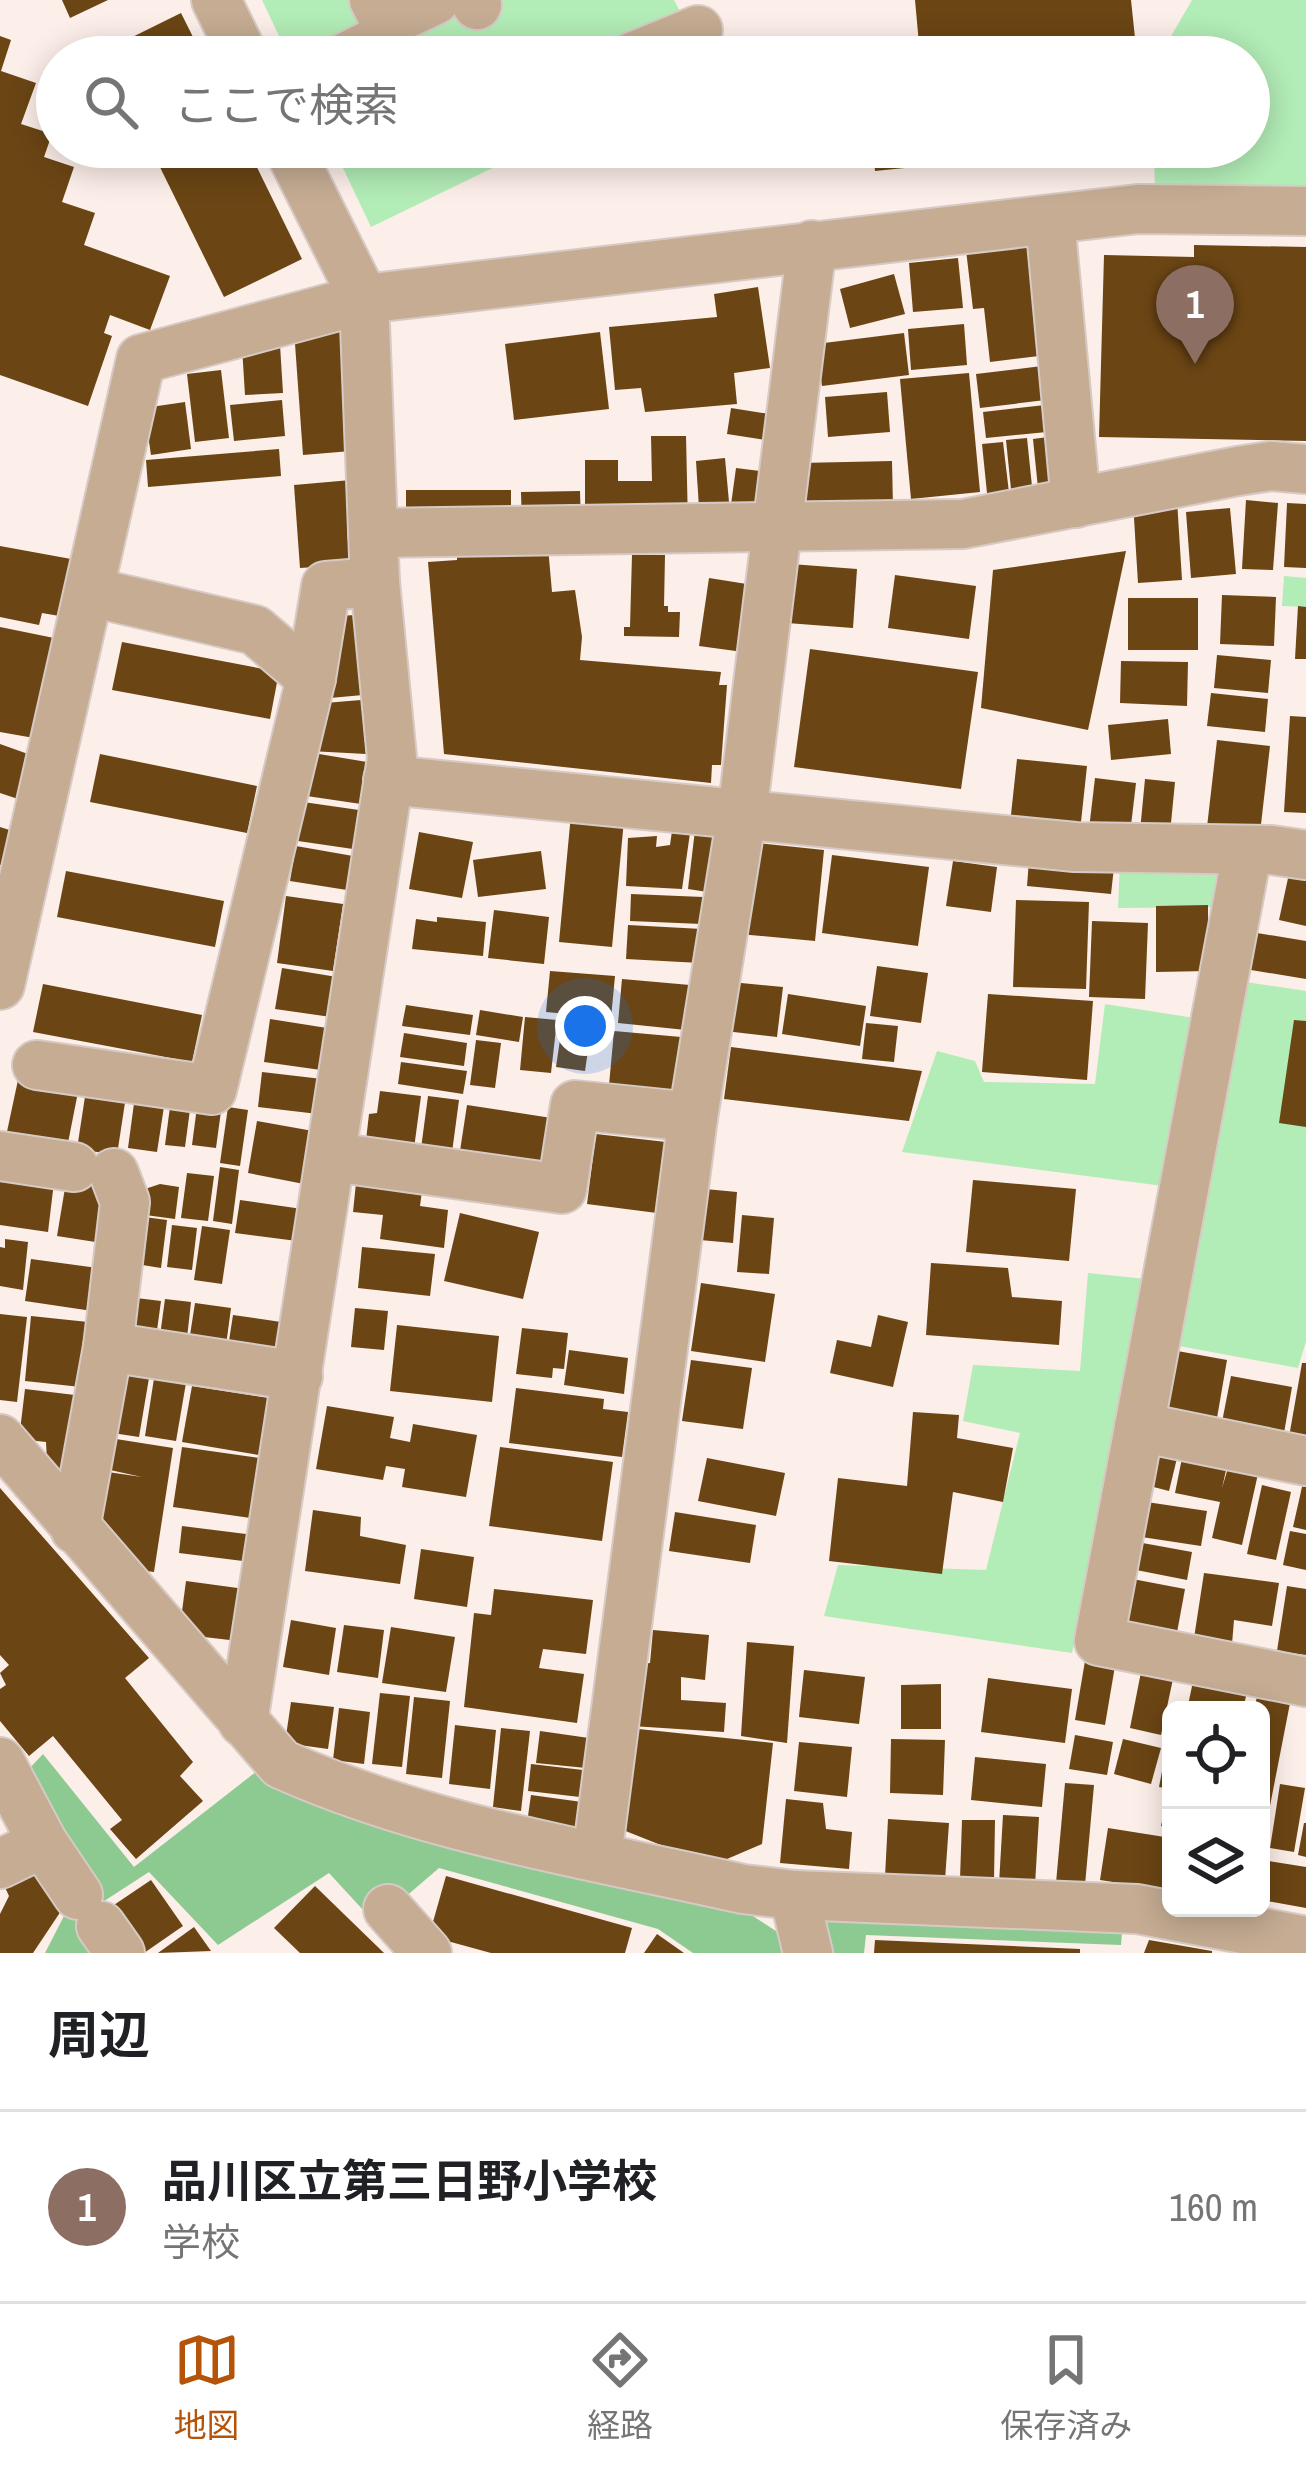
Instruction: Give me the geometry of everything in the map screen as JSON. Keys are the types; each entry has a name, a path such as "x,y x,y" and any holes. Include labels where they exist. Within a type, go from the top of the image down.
{"street":[{"path":"216,0 234,36"},
{"path":"344,0 360,32 371,30 373,36 462,2"},
{"path":"662,36 698,29"},
{"path":"243,1722 392,758 375,582 364,299 298,168"},
{"path":"0,985 141,359 364,299 1138,209 1306,211"},
{"path":"1050,220 1076,502"},
{"path":"597,1856 693,1118 742,814 812,245"},
{"path":"373,533 963,524 1238,471 1271,466 1306,469"},
{"path":"37,1065 212,1090 311,678 326,586 375,582"},
{"path":"91,592 255,630 311,678"},
{"path":"388,780 1075,848 1271,850 1306,855"},
{"path":"1247,853 1099,1641 1306,1682"},
{"path":"333,1157 562,1189 575,1106 693,1118"},
{"path":"0,1156 94,1170 125,1202 107,1347 75,1529"},
{"path":"107,1347 298,1376"},
{"path":"1139,1427 1306,1461"},
{"path":"0,1439 281,1764 332,1786 434,1817 743,1889 1137,1909 1306,1941"},
{"path":"0,1762 43,1843 100,1924"},
{"path":"0,1864 43,1843"},
{"path":"794,1895 808,1953"},
{"path":"388,1909 427,1953"}],"green space":[{"path":"262,0 674,0 693,36 279,36"},
{"path":"1192,0 1306,0 1306,197 1155,194 1154,168 1270,168 1270,36 1171,36"},
{"path":"343,168 493,168 371,227"},
{"path":"1284,576 1306,578 1306,607 1282,606"},
{"path":"1120,863 1229,865 1222,907 1118,908"},
{"path":"1246,982 1306,991 1306,1341 1298,1368 1174,1345"},
{"path":"1105,1004 1207,1020 1171,1187 902,1152 937,1051 975,1061 984,1082 1095,1084"},
{"path":"1088,1273 1156,1280 1072,1653 824,1616 838,1565 986,1570 1020,1433 963,1421 973,1365 1080,1371"},
{"path":"43,1754 134,1867 266,1764 733,1903 776,1931 783,1953 693,1953 658,1929 439,1868 375,1923 329,1873 218,1945 149,1872 98,1905 26,1772"},
{"path":"74,1910 103,1953 45,1953 66,1912"},
{"path":"806,1912 1123,1921 1121,1945 866,1935 864,1953 816,1953"}],"building":[{"path":"62,0 108,0 70,18"},
{"path":"915,0 1131,0 1135,36 918,36"},
{"path":"181,13 192,36 134,36"},
{"path":"0,36 11,40 1,71 36,83 21,124 36,129 36,168 74,168 62,202 95,213 84,245 170,276 150,330 110,315 104,333 112,336 88,406 0,375"},
{"path":"160,168 257,168 302,259 224,297"},
{"path":"1039,242 1045,301 1032,302 1039,356 990,362 984,308 973,309 966,250"},
{"path":"1194,245 1306,247 1306,441 1099,437 1104,255 1194,257"},
{"path":"958,258 963,308 913,312 909,263"},
{"path":"894,274 905,314 850,328 840,289"},
{"path":"758,287 770,368 734,373 737,404 645,412 641,388 615,390 609,327 717,317 714,294"},
{"path":"964,324 967,365 911,370 908,329"},
{"path":"342,327 351,451 303,455 294,330"},
{"path":"600,332 609,409 514,420 505,344"},
{"path":"904,333 909,375 822,386 816,344"},
{"path":"280,345 283,393 245,395 242,347"},
{"path":"1050,365 1054,399 980,408 976,374"},
{"path":"221,370 229,438 195,442 187,374"},
{"path":"969,373 980,492 911,499 900,379"},
{"path":"887,392 890,432 828,437 825,397"},
{"path":"282,400 285,436 234,441 230,405"},
{"path":"185,402 191,449 151,455 144,408"},
{"path":"1045,405 1047,432 986,438 983,412"},
{"path":"731,408 776,415 773,441 727,434"},
{"path":"651,436 686,436 688,525 585,510 585,460 618,460 618,481 652,481"},
{"path":"1055,436 1061,495 1039,498 1033,439"},
{"path":"1027,438 1033,496 1012,499 1006,440"},
{"path":"1003,442 1010,501 988,503 982,444"},
{"path":"279,449 281,476 148,487 146,460"},
{"path":"725,458 730,513 699,508 696,461"},
{"path":"892,461 893,507 801,510 800,463"},
{"path":"736,468 768,472 763,516 730,512"},
{"path":"351,480 358,564 300,568 294,485"},
{"path":"406,490 511,490 511,522 406,522"},
{"path":"580,491 581,525 522,526 521,492"},
{"path":"1177,500 1182,580 1138,583 1133,502"},
{"path":"1246,500 1278,503 1273,570 1242,569"},
{"path":"1287,503 1306,504 1306,568 1284,567"},
{"path":"1230,508 1236,574 1191,578 1186,512"},
{"path":"0,546 82,561 71,618 42,613 39,625 0,617"},
{"path":"548,547 552,592 575,590 582,637 580,660 721,672 719,685 727,685 721,765 712,765 711,783 444,754 428,562 457,560 457,553"},
{"path":"1126,551 1088,730 981,708 993,570"},
{"path":"632,555 665,555 664,606 668,612 680,612 679,637 624,636 624,627 630,627"},
{"path":"791,564 857,569 853,628 787,623"},
{"path":"895,575 976,586 969,639 888,628"},
{"path":"709,578 753,585 743,652 699,646"},
{"path":"1222,595 1276,597 1274,646 1220,644"},
{"path":"1128,598 1198,598 1198,650 1128,650"},
{"path":"1298,606 1306,607 1306,659 1295,659"},
{"path":"358,615 363,695 319,699 332,616"},
{"path":"0,627 54,638 34,738 0,732"},
{"path":"122,642 279,672 270,719 112,690"},
{"path":"810,649 978,672 961,789 794,767"},
{"path":"1217,655 1271,660 1268,693 1214,688"},
{"path":"1121,661 1188,662 1187,706 1120,703"},
{"path":"1211,693 1268,699 1265,732 1207,726"},
{"path":"361,700 366,754 310,751 313,704"},
{"path":"1290,716 1306,717 1306,813 1284,812"},
{"path":"1168,719 1171,754 1111,760 1108,725"},
{"path":"1217,740 1270,746 1260,833 1207,827"},
{"path":"0,744 42,759 27,802 0,793"},
{"path":"307,752 367,762 361,804 300,795"},
{"path":"100,754 257,786 247,833 90,802"},
{"path":"1017,759 1087,766 1080,831 1010,824"},
{"path":"1095,778 1136,783 1130,834 1089,829"},
{"path":"1145,779 1175,782 1170,833 1140,831"},
{"path":"303,802 359,810 353,849 298,841"},
{"path":"571,814 624,820 612,947 559,942"},
{"path":"673,824 691,826 682,889 626,886 628,838 657,836 656,847 670,845"},
{"path":"0,827 19,833 8,867 0,865"},
{"path":"695,830 722,833 714,893 688,889"},
{"path":"419,832 473,842 462,898 409,889"},
{"path":"748,842 824,850 815,941 739,934"},
{"path":"296,846 353,856 347,890 290,881"},
{"path":"541,851 546,889 478,897 473,860"},
{"path":"832,855 929,867 918,946 822,933"},
{"path":"1029,860 1114,867 1111,894 1027,886"},
{"path":"953,861 997,867 991,912 946,906"},
{"path":"1290,869 1306,872 1306,926 1279,920"},
{"path":"66,871 224,901 215,947 57,917"},
{"path":"631,894 703,897 702,924 630,921"},
{"path":"286,896 343,904 333,971 277,963"},
{"path":"1016,900 1089,902 1086,989 1013,987"},
{"path":"1208,905 1208,971 1156,972 1156,906"},
{"path":"494,910 549,917 544,964 488,958"},
{"path":"437,917 486,922 483,956 412,949 416,919 437,922"},
{"path":"1092,921 1148,923 1145,999 1089,997"},
{"path":"628,925 702,929 700,963 626,959"},
{"path":"1245,931 1306,941 1306,979 1239,968"},
{"path":"877,966 928,973 921,1023 870,1016"},
{"path":"282,968 337,977 331,1017 275,1009"},
{"path":"550,971 615,976 611,1018 546,1012"},
{"path":"622,979 690,985 686,1030 618,1023"},
{"path":"731,982 783,987 777,1037 725,1031"},
{"path":"43,984 202,1015 192,1062 33,1032"},
{"path":"788,994 866,1006 860,1046 782,1034"},
{"path":"988,994 1093,1001 1087,1080 982,1072"},
{"path":"406,1005 473,1015 470,1035 402,1026"},
{"path":"480,1010 523,1017 519,1042 476,1035"},
{"path":"525,1017 557,1020 551,1073 520,1070"},
{"path":"270,1019 327,1028 321,1070 264,1062"},
{"path":"563,1019 592,1023 585,1071 556,1067"},
{"path":"1294,1020 1306,1021 1306,1127 1279,1123"},
{"path":"866,1023 898,1026 894,1062 862,1059"},
{"path":"614,1031 681,1037 675,1102 608,1096"},
{"path":"404,1033 467,1043 464,1066 400,1057"},
{"path":"476,1040 501,1043 495,1088 470,1085"},
{"path":"731,1047 922,1071 909,1121 724,1099"},
{"path":"401,1062 467,1071 463,1094 398,1084"},
{"path":"262,1072 322,1079 318,1114 258,1107"},
{"path":"18,1080 78,1092 66,1153 5,1141"},
{"path":"86,1090 126,1096 117,1155 77,1149"},
{"path":"380,1091 421,1096 413,1156 365,1149 369,1114 377,1113"},
{"path":"135,1096 165,1100 157,1152 128,1148"},
{"path":"428,1096 459,1100 451,1160 420,1156"},
{"path":"171,1099 191,1102 185,1147 165,1145"},
{"path":"467,1105 558,1119 549,1178 458,1164"},
{"path":"197,1107 221,1111 216,1148 192,1145"},
{"path":"228,1107 248,1110 240,1166 220,1163"},
{"path":"257,1121 313,1131 304,1184 248,1173"},
{"path":"596,1134 666,1142 657,1213 587,1204"},
{"path":"220,1167 239,1170 232,1224 213,1221"},
{"path":"187,1173 214,1176 208,1221 181,1218"},
{"path":"0,1175 54,1182 48,1232 0,1225"},
{"path":"973,1180 1076,1189 1069,1261 966,1252"},
{"path":"66,1182 110,1189 102,1243 57,1236"},
{"path":"356,1183 422,1191 420,1206 448,1210 444,1248 380,1239 383,1215 353,1212"},
{"path":"160,1184 179,1187 175,1219 138,1214 139,1191"},
{"path":"705,1189 737,1192 733,1243 700,1240"},
{"path":"240,1200 302,1209 297,1241 235,1233"},
{"path":"460,1213 539,1232 523,1299 444,1281"},
{"path":"742,1215 774,1218 769,1274 737,1272"},
{"path":"137,1216 167,1220 161,1268 130,1263"},
{"path":"172,1225 197,1228 192,1270 167,1267"},
{"path":"202,1226 230,1230 222,1284 194,1280"},
{"path":"5,1239 28,1242 23,1290 0,1286 0,1247 5,1248"},
{"path":"362,1247 435,1254 430,1296 358,1288"},
{"path":"31,1259 105,1269 99,1312 25,1301"},
{"path":"931,1263 1008,1268 1012,1297 1062,1301 1059,1345 926,1335"},
{"path":"701,1283 775,1294 765,1362 691,1351"},
{"path":"128,1297 161,1301 155,1345 122,1341"},
{"path":"165,1299 191,1302 186,1347 159,1343"},
{"path":"195,1303 231,1308 225,1353 188,1348"},
{"path":"355,1308 388,1311 384,1350 351,1347"},
{"path":"0,1314 27,1317 17,1402 0,1400"},
{"path":"233,1315 288,1323 281,1368 226,1360"},
{"path":"878,1315 908,1322 893,1387 830,1373 837,1340 871,1347"},
{"path":"31,1316 88,1322 81,1387 25,1381"},
{"path":"397,1325 499,1336 492,1402 390,1391"},
{"path":"522,1328 568,1333 564,1369 553,1368 552,1378 516,1374"},
{"path":"569,1350 628,1358 624,1394 564,1385"},
{"path":"1172,1350 1227,1360 1217,1418 1162,1409"},
{"path":"691,1360 752,1368 743,1429 682,1421"},
{"path":"1302,1363 1306,1363 1306,1440 1289,1437"},
{"path":"127,1369 150,1372 139,1437 106,1432"},
{"path":"155,1372 187,1377 176,1441 145,1436"},
{"path":"1231,1376 1292,1387 1284,1433 1222,1422"},
{"path":"192,1386 275,1399 265,1456 182,1442"},
{"path":"516,1388 604,1399 603,1409 628,1412 622,1457 509,1443"},
{"path":"25,1389 83,1396 77,1446 64,1444 69,1457 63,1488 47,1462 46,1442 19,1439"},
{"path":"327,1406 394,1417 390,1438 410,1442 413,1424 477,1435 466,1497 402,1487 405,1469 386,1466 383,1480 316,1469"},
{"path":"913,1412 959,1415 957,1438 1013,1448 1003,1502 953,1492 942,1574 829,1561 838,1478 907,1486"},
{"path":"116,1439 173,1448 154,1572 131,1569 93,1530 101,1471 142,1477 110,1470"},
{"path":"1147,1443 1179,1450 1169,1491 1138,1483"},
{"path":"182,1447 266,1459 257,1519 173,1507"},
{"path":"500,1447 613,1462 602,1541 489,1526"},
{"path":"1184,1448 1229,1457 1222,1488 1228,1468 1258,1474 1242,1545 1212,1538 1220,1502 1175,1493"},
{"path":"707,1458 785,1473 776,1516 698,1501"},
{"path":"1306,1478 1306,1530 1293,1527"},
{"path":"1262,1485 1291,1492 1276,1560 1247,1554"},
{"path":"0,1488 149,1658 125,1678 193,1762 180,1776 203,1801 136,1859 110,1829 122,1820 53,1736 29,1756 0,1721 0,1689 6,1685 0,1673 9,1665 0,1655"},
{"path":"1140,1501 1207,1511 1201,1546 1135,1536"},
{"path":"313,1510 361,1517 360,1536 406,1545 400,1584 305,1571"},
{"path":"675,1512 756,1525 750,1563 669,1551"},
{"path":"182,1526 254,1535 251,1562 179,1553"},
{"path":"1290,1531 1306,1534 1306,1570 1283,1565"},
{"path":"1126,1540 1192,1552 1187,1580 1121,1567"},
{"path":"421,1549 474,1557 467,1607 414,1599"},
{"path":"1204,1573 1279,1583 1272,1626 1234,1620 1232,1644 1194,1638"},
{"path":"1122,1577 1185,1589 1176,1638 1113,1626"},
{"path":"186,1581 245,1589 238,1641 179,1634"},
{"path":"1287,1586 1306,1589 1306,1655 1277,1651"},
{"path":"494,1589 593,1600 586,1654 543,1649 539,1668 584,1674 577,1723 464,1707 474,1613 491,1615"},
{"path":"291,1620 336,1628 329,1675 283,1667"},
{"path":"344,1625 384,1630 378,1678 337,1672"},
{"path":"391,1627 455,1637 446,1692 382,1683"},
{"path":"653,1630 709,1635 705,1680 681,1677 681,1700 726,1703 724,1732 632,1726 637,1664 650,1663"},
{"path":"747,1642 794,1646 787,1743 741,1736"},
{"path":"1085,1661 1115,1666 1105,1725 1075,1720"},
{"path":"804,1670 865,1677 859,1724 799,1717"},
{"path":"1141,1672 1173,1679 1168,1701 1162,1701 1161,1735 1130,1728"},
{"path":"1195,1672 1249,1682 1245,1701 1189,1701"},
{"path":"988,1678 1072,1689 1065,1743 981,1732"},
{"path":"941,1684 941,1729 901,1729 901,1685"},
{"path":"1258,1692 1291,1698 1270,1806 1270,1701 1256,1701"},
{"path":"380,1693 410,1696 402,1767 372,1764"},
{"path":"414,1697 450,1701 442,1778 406,1774"},
{"path":"291,1702 334,1707 328,1749 285,1743"},
{"path":"339,1708 370,1712 364,1764 333,1760"},
{"path":"455,1725 496,1730 490,1789 449,1784"},
{"path":"501,1728 530,1731 521,1811 493,1807"},
{"path":"629,1728 773,1743 762,1844 727,1859 691,1857 618,1828"},
{"path":"540,1731 589,1738 586,1768 536,1763"},
{"path":"1075,1735 1113,1742 1107,1775 1069,1769"},
{"path":"891,1739 945,1740 943,1795 890,1793"},
{"path":"1123,1739 1161,1748 1151,1784 1114,1774"},
{"path":"799,1742 852,1747 847,1797 794,1791"},
{"path":"975,1757 1046,1764 1042,1807 971,1800"},
{"path":"531,1764 583,1770 580,1797 528,1791"},
{"path":"1065,1783 1094,1785 1085,1885 1056,1883"},
{"path":"1280,1784 1305,1788 1294,1852 1270,1848"},
{"path":"531,1795 582,1802 579,1829 527,1823"},
{"path":"786,1799 823,1803 826,1829 852,1832 849,1869 780,1863"},
{"path":"1003,1815 1039,1817 1035,1885 999,1884"},
{"path":"888,1819 949,1823 945,1880 885,1877"},
{"path":"962,1820 995,1820 994,1880 960,1879"},
{"path":"1306,1823 1306,1857 1298,1855"},
{"path":"1108,1828 1162,1837 1162,1890 1100,1880"},
{"path":"1270,1861 1306,1867 1306,1908 1270,1902"},
{"path":"35,1866 61,1911 33,1953 0,1953 0,1914 9,1896 3,1883"},
{"path":"446,1876 632,1928 625,1953 491,1953 429,1936"},
{"path":"151,1880 183,1926 144,1953 130,1953 102,1913"},
{"path":"315,1886 384,1953 300,1953 274,1928"},
{"path":"194,1927 211,1951 158,1953"},
{"path":"657,1934 684,1953 644,1953"},
{"path":"875,1940 1080,1949 1080,1953 874,1953"},
{"path":"1149,1940 1212,1951 1212,1953 1144,1953"}],"place":[{"name":"品川区立第三日野小学校","path":"1195,364"}]}
